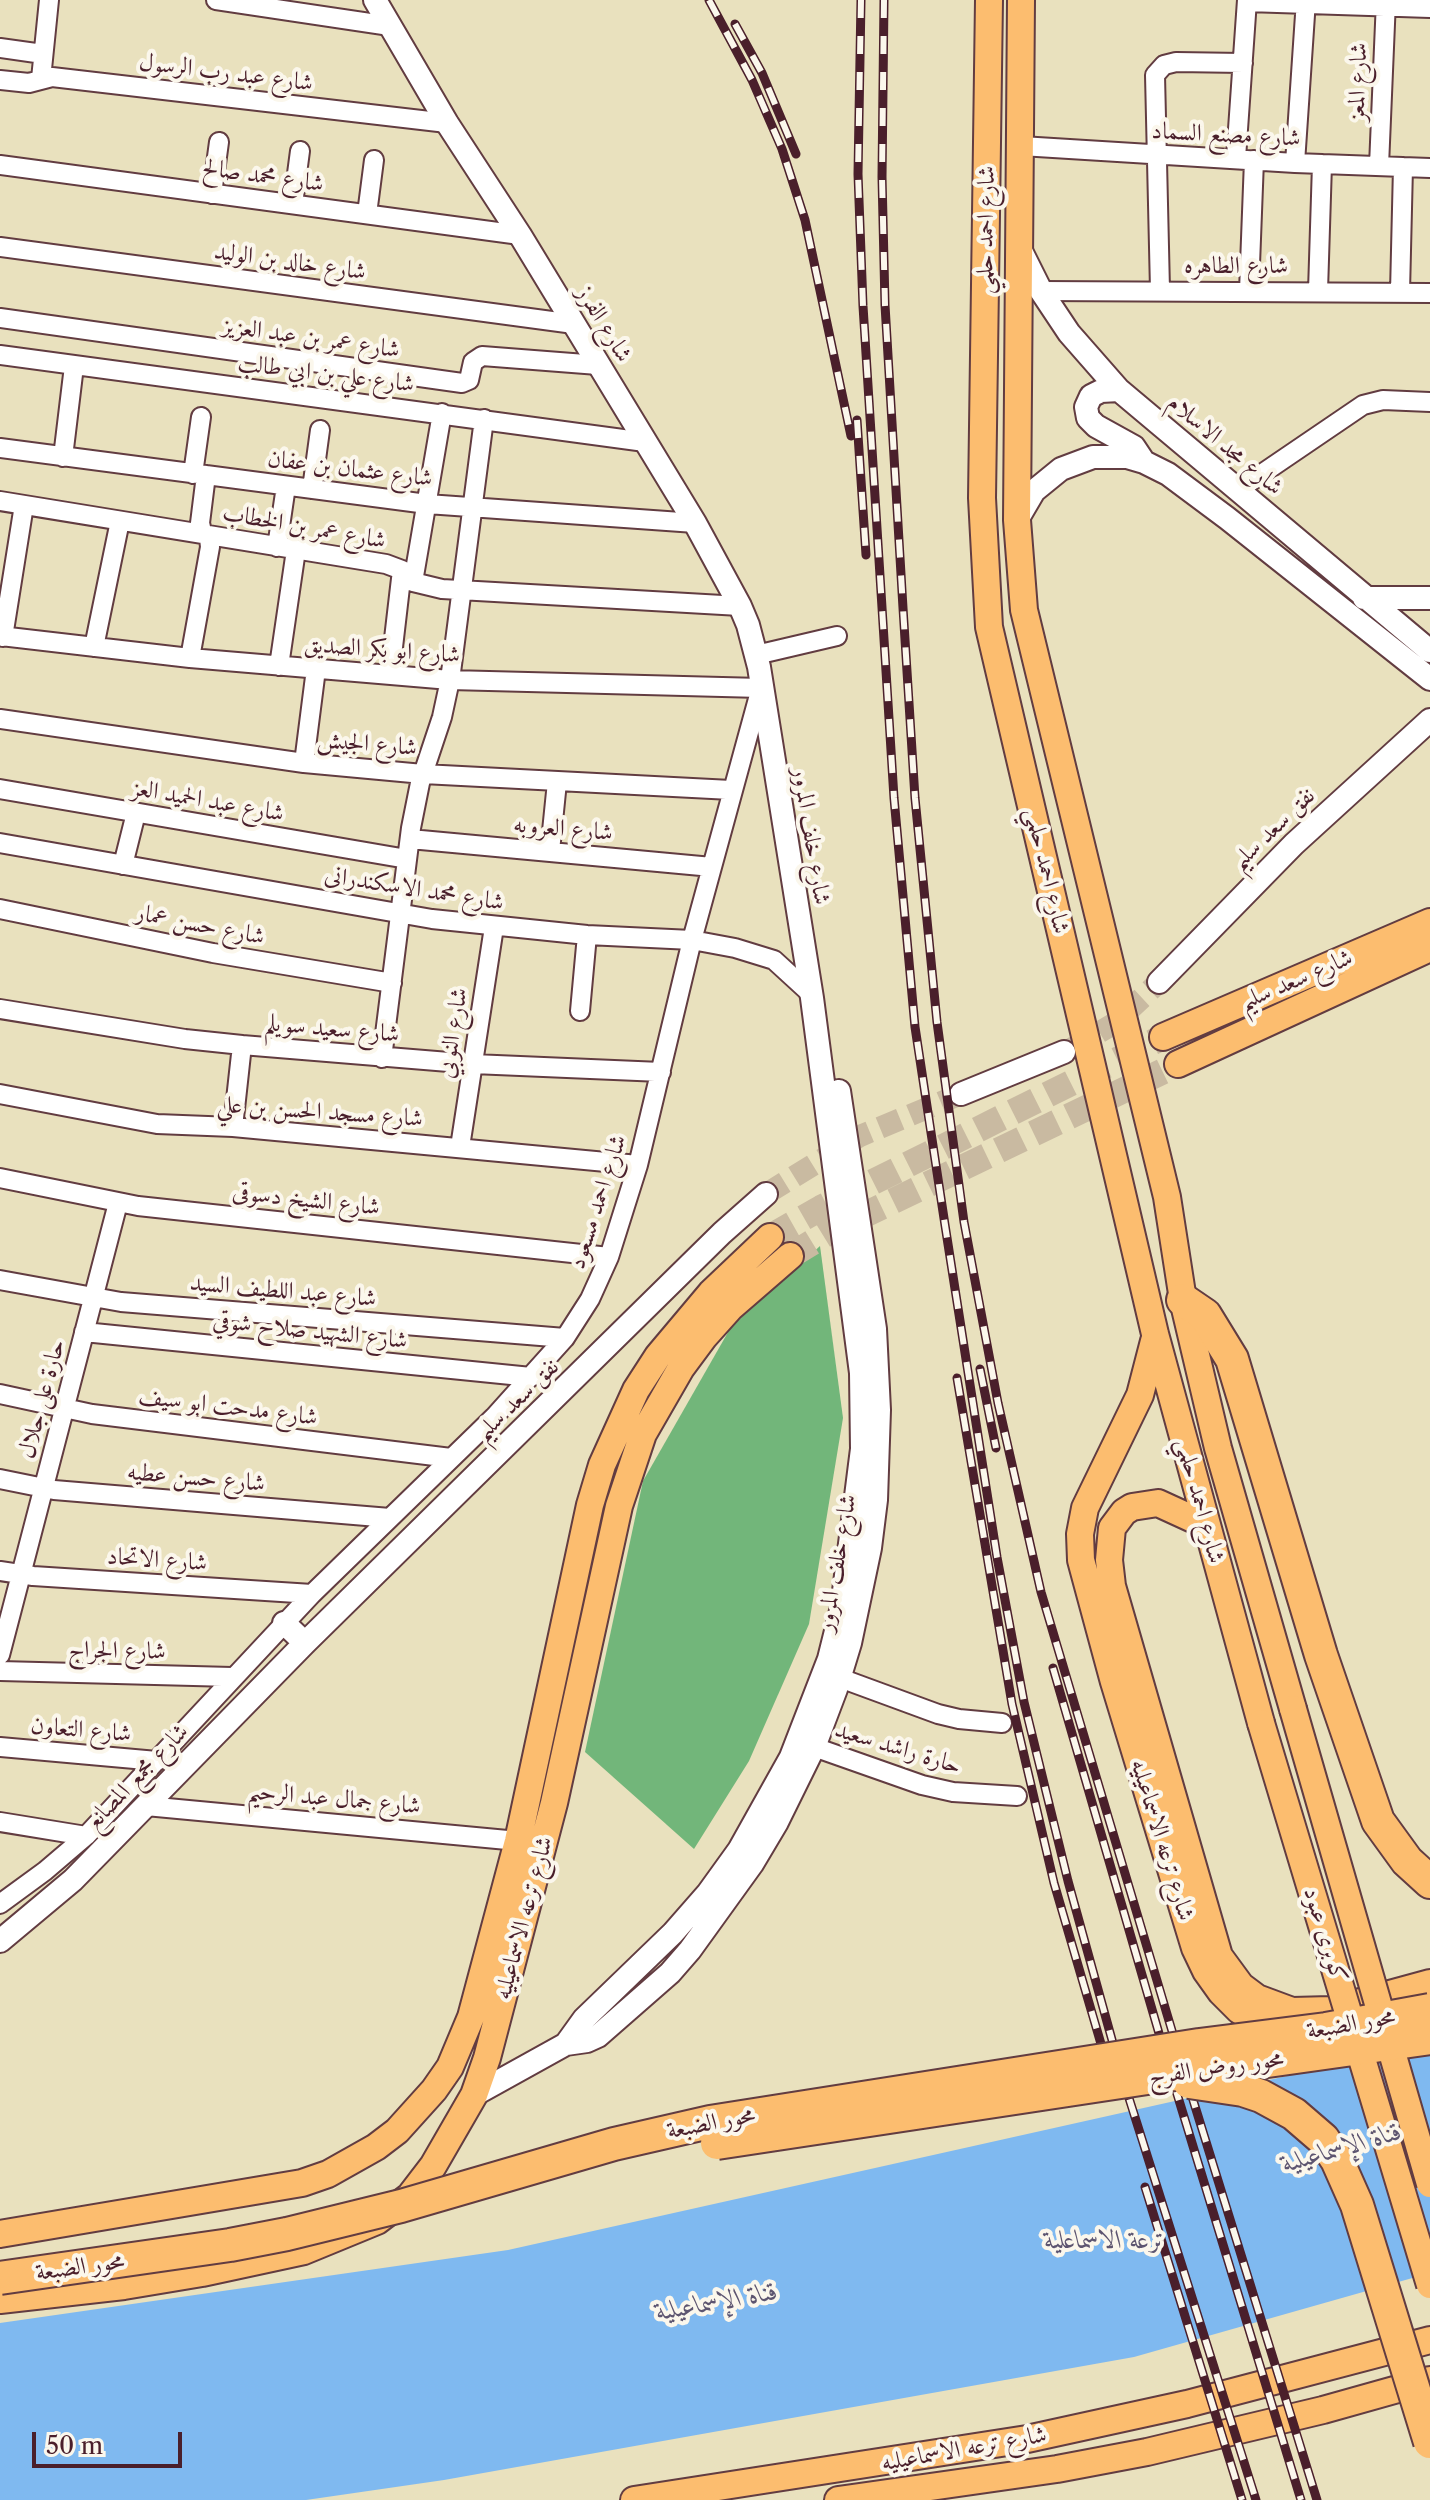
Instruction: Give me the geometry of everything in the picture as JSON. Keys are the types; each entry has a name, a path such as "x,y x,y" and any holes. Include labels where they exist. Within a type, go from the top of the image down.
{"highway":[{"path":"1183,1300 1205,1315 1216,1329 1238,1375 1321,1655 1378,1821 1391,1842 1430,1882"},
{"name":"محور الضبعة","path":"0,2278 287,2234 401,2206 614,2144 710,2122 1199,2045 1326,2029 1430,2010"},
{"name":"محور روض الفرج","path":"0,2294 85,2276 319,2243 709,2144 1430,2038"},
{"path":"1154,2077 1243,2090 1261,2096 1294,2114 1323,2139 1337,2160 1357,2205 1430,2442"}],"main road":[{"name":"شارع احمد حلمي","path":"989,0 982,498 989,627 1155,1334 1261,1723"},
{"name":"شارع احمد حلمي","path":"1021,0 1017,520 1024,610 1167,1197 1183,1300 1218,1448 1293,1709"},
{"name":"شارع سعد سليم","path":"1163,1037 1430,922"},
{"name":"شارع سعد سليم","path":"1178,1064 1430,948"},
{"name":"شارع ترعه الاسماعيليه","path":"0,2234 302,2183 328,2174 376,2147 397,2131 426,2101 450,2067 471,2017 518,1841 590,1505 617,1427 636,1390 683,1323 770,1237"},
{"name":"شارع ترعه الاسماعيليه","path":"0,2300 124,2286 304,2251 377,2221 410,2196 439,2156 474,2095 487,2058 554,1803 619,1506 630,1470 661,1400 704,1337 730,1308 790,1256"},
{"name":"شارع ترعه الاسماعيليه","path":"1155,1334 1140,1395 1085,1508 1080,1547 1114,1682 1195,1948 1206,1971 1239,2010 1261,2024 1284,2033 1310,2038 1335,2038 1430,2016"},
{"name":"شارع ترعه الاسماعيليه","path":"1206,1525 1166,1505 1149,1503 1132,1507 1112,1528 1109,1560 1112,1586 1219,1956 1229,1972 1249,1992 1274,2006 1292,2011 1331,2010 1430,1983"},
{"name":"كوبرى عبود","path":"1293,1709 1430,2184"},
{"name":"كوبرى عبود","path":"1261,1723 1430,2285"},
{"name":"شارع ترعه الاسماعيليه","path":"634,2500 963,2451 1066,2432 1175,2407 1430,2340"},
{"name":"شارع ترعه الاسماعيليه","path":"838,2500 1057,2469 1147,2452 1323,2410 1430,2380"}],"street":[{"path":"41,79 49,0"},
{"path":"216,0 276,5 390,26"},
{"name":"شارع الفرز","path":"375,0 447,123 520,235 695,523 740,606 756,655 761,688"},
{"path":"1249,291 1243,63 1247,1 1386,3 1430,8"},
{"path":"1295,163 1306,2"},
{"name":"شارع المعز","path":"1379,166 1386,3"},
{"path":"0,48 43,54"},
{"path":"1160,290 1155,75 1176,62 1243,63"},
{"name":"شارع عبد رب الرسول","path":"0,80 23,84 52,77 447,123"},
{"path":"212,194 219,142"},
{"name":"شارع مصنع السماد","path":"1021,146 1156,156 1430,168"},
{"path":"293,204 300,151"},
{"path":"367,214 374,160"},
{"path":"1318,291 1322,164"},
{"name":"شارع محمد صالح","path":"0,165 520,235"},
{"path":"1400,292 1403,167"},
{"name":"شارع خالد بن الوليد","path":"0,247 574,324"},
{"name":"شارع مجد الاسلام","path":"1020,249 1041,291 1069,333 1119,390 1430,651"},
{"name":"شارع الطاهره","path":"1041,291 1430,293"},
{"name":"شارع عمر بن عبد العزيز","path":"0,318 462,383 469,380 473,362 482,356 598,365"},
{"name":"شارع علي بن ابي طالب","path":"0,355 645,442"},
{"path":"63,457 74,366"},
{"path":"1119,390 1101,391 1091,396 1086,407 1088,418 1096,426 1134,447 1144,462"},
{"path":"1238,490 1363,405 1383,400 1430,402"},
{"path":"390,673 407,576 427,504 442,413"},
{"path":"190,658 210,547 200,523 201,417"},
{"path":"382,1058 410,839 423,774 442,717 450,680 484,419"},
{"path":"312,489 320,430"},
{"name":"شارع عثمان بن عفان","path":"0,448 427,504 695,523"},
{"path":"1017,520 1034,491 1061,469 1093,457 1119,457 1144,462 1168,474 1227,518 1430,679"},
{"path":"277,547 286,486"},
{"name":"شارع عمر بن الخطاب","path":"0,501 386,564 442,589 740,606"},
{"path":"2,637 24,505"},
{"path":"94,647 120,521"},
{"path":"279,666 296,550"},
{"path":"1364,598 1430,598"},
{"path":"756,655 837,636"},
{"name":"شارع ابو بكر الصديق","path":"2,637 190,658 450,680 761,688"},
{"path":"304,763 316,669"},
{"name":"شارع احمد مسعود","path":"284,1623 531,1377 565,1338 590,1299 609,1257 638,1165 692,940 761,688"},
{"name":"شارع خلف المرور","path":"566,2044 584,2019 673,1933 708,1893 739,1850 779,1781 812,1709 842,1607 862,1449 861,1373 810,993 761,688"},
{"name":"شارع الجيش","path":"0,719 304,763 423,774 731,790"},
{"name":"نفق سعد سليم","path":"1159,982 1294,844 1430,720"},
{"path":"550,851 557,782"},
{"name":"شارع عبد الحميد العز","path":"0,789 407,859"},
{"path":"123,865 136,813"},
{"name":"شارع العروبه","path":"410,839 712,867"},
{"name":"شارع محمد الاسكندرانى","path":"0,843 400,914 494,927 692,940 735,948 774,960 810,993"},
{"name":"شارع حسن عمار","path":"0,909 213,953 392,983"},
{"name":"شارع النوبي","path":"460,1147 494,927"},
{"path":"580,1011 587,935"},
{"name":"شارع خلف المرور","path":"474,2095 566,2044 587,2041 607,2030 670,1973 752,1864 777,1822 814,1747 840,1678 862,1596 872,1536 879,1452 879,1369 831,1033 818,996 810,993"},
{"name":"شارع سعيد سويلم","path":"0,1009 185,1039 242,1045 473,1064 661,1072"},
{"path":"233,1127 242,1045"},
{"path":"961,1094 1064,1052"},
{"name":"شارع مسجد الحسن بن علي","path":"0,1094 176,1126 233,1127 638,1165"},
{"name":"شارع الشيخ دسوقى","path":"0,1178 118,1203 609,1257"},
{"name":"نفق سعد سليم","path":"305,1643 722,1233 766,1194"},
{"name":"حارة على جلال","path":"0,1655 118,1203"},
{"name":"شارع عبد اللطيف السيد","path":"0,1280 93,1298 565,1338"},
{"name":"شارع الشهيد صلاح شوقي","path":"84,1332 531,1377"},
{"name":"شارع مدحت ابو سيف","path":"0,1394 64,1409 451,1458"},
{"name":"شارع حسن عطيه","path":"0,1479 43,1488 390,1518"},
{"name":"شارع الاتحاد","path":"0,1571 21,1575 312,1594"},
{"path":"284,1623 305,1643"},
{"name":"شارع مجمع المصانع","path":"0,1904 86,1836 284,1623"},
{"name":"شارع مجمع المصانع","path":"0,1941 73,1880 305,1643"},
{"name":"شارع الجراج","path":"0,1671 232,1677"},
{"path":"840,1678 938,1714 1002,1723"},
{"name":"شارع التعاون","path":"0,1747 157,1761"},
{"name":"حارة راشد سعيد","path":"814,1747 922,1785 969,1794 1017,1796"},
{"name":"شارع جمال عبد الرحيم","path":"146,1806 518,1841"},
{"path":"0,1822 86,1836"}],"green space":[{"path":"820,1246 843,1418 809,1624 749,1761 694,1849 585,1752 643,1481 731,1327"}],"water":[{"name":"ترعة الاسماعلية","path":"1430,2044 1430,2273 1134,2357 444,2480 306,2500 0,2500 0,2323 508,2250"}],"tunnel":[{"path":"1071,1049 1115,1023 1159,982"},
{"path":"770,1237 821,1208 1163,1037"},
{"path":"790,1256 829,1232 1178,1064"},
{"path":"766,1194 860,1136 961,1094"}],"railway":[{"path":"709,0 752,80 782,149 805,220 851,436"},
{"path":"861,0 858,174 863,306 894,798 915,1027 997,1557 1024,1702 1068,1881 1122,2076 1256,2500"},
{"path":"884,0 882,177 885,305 915,798 937,1022 964,1222 998,1403 1041,1592 1181,2061 1317,2500"},
{"path":"735,24 762,73 796,154"},
{"path":"857,420 866,555"},
{"path":"980,1369 996,1448"},
{"path":"957,1378 1012,1704 1054,1883 1106,2061"},
{"path":"1053,1668 1167,2061 1301,2500"},
{"path":"1145,2187 1242,2500"}],"water label":[{"name":"قناة الإسماعيلية","path":"1342,2148"},
{"name":"قناة الإسماعيلية","path":"717,2302"}]}
